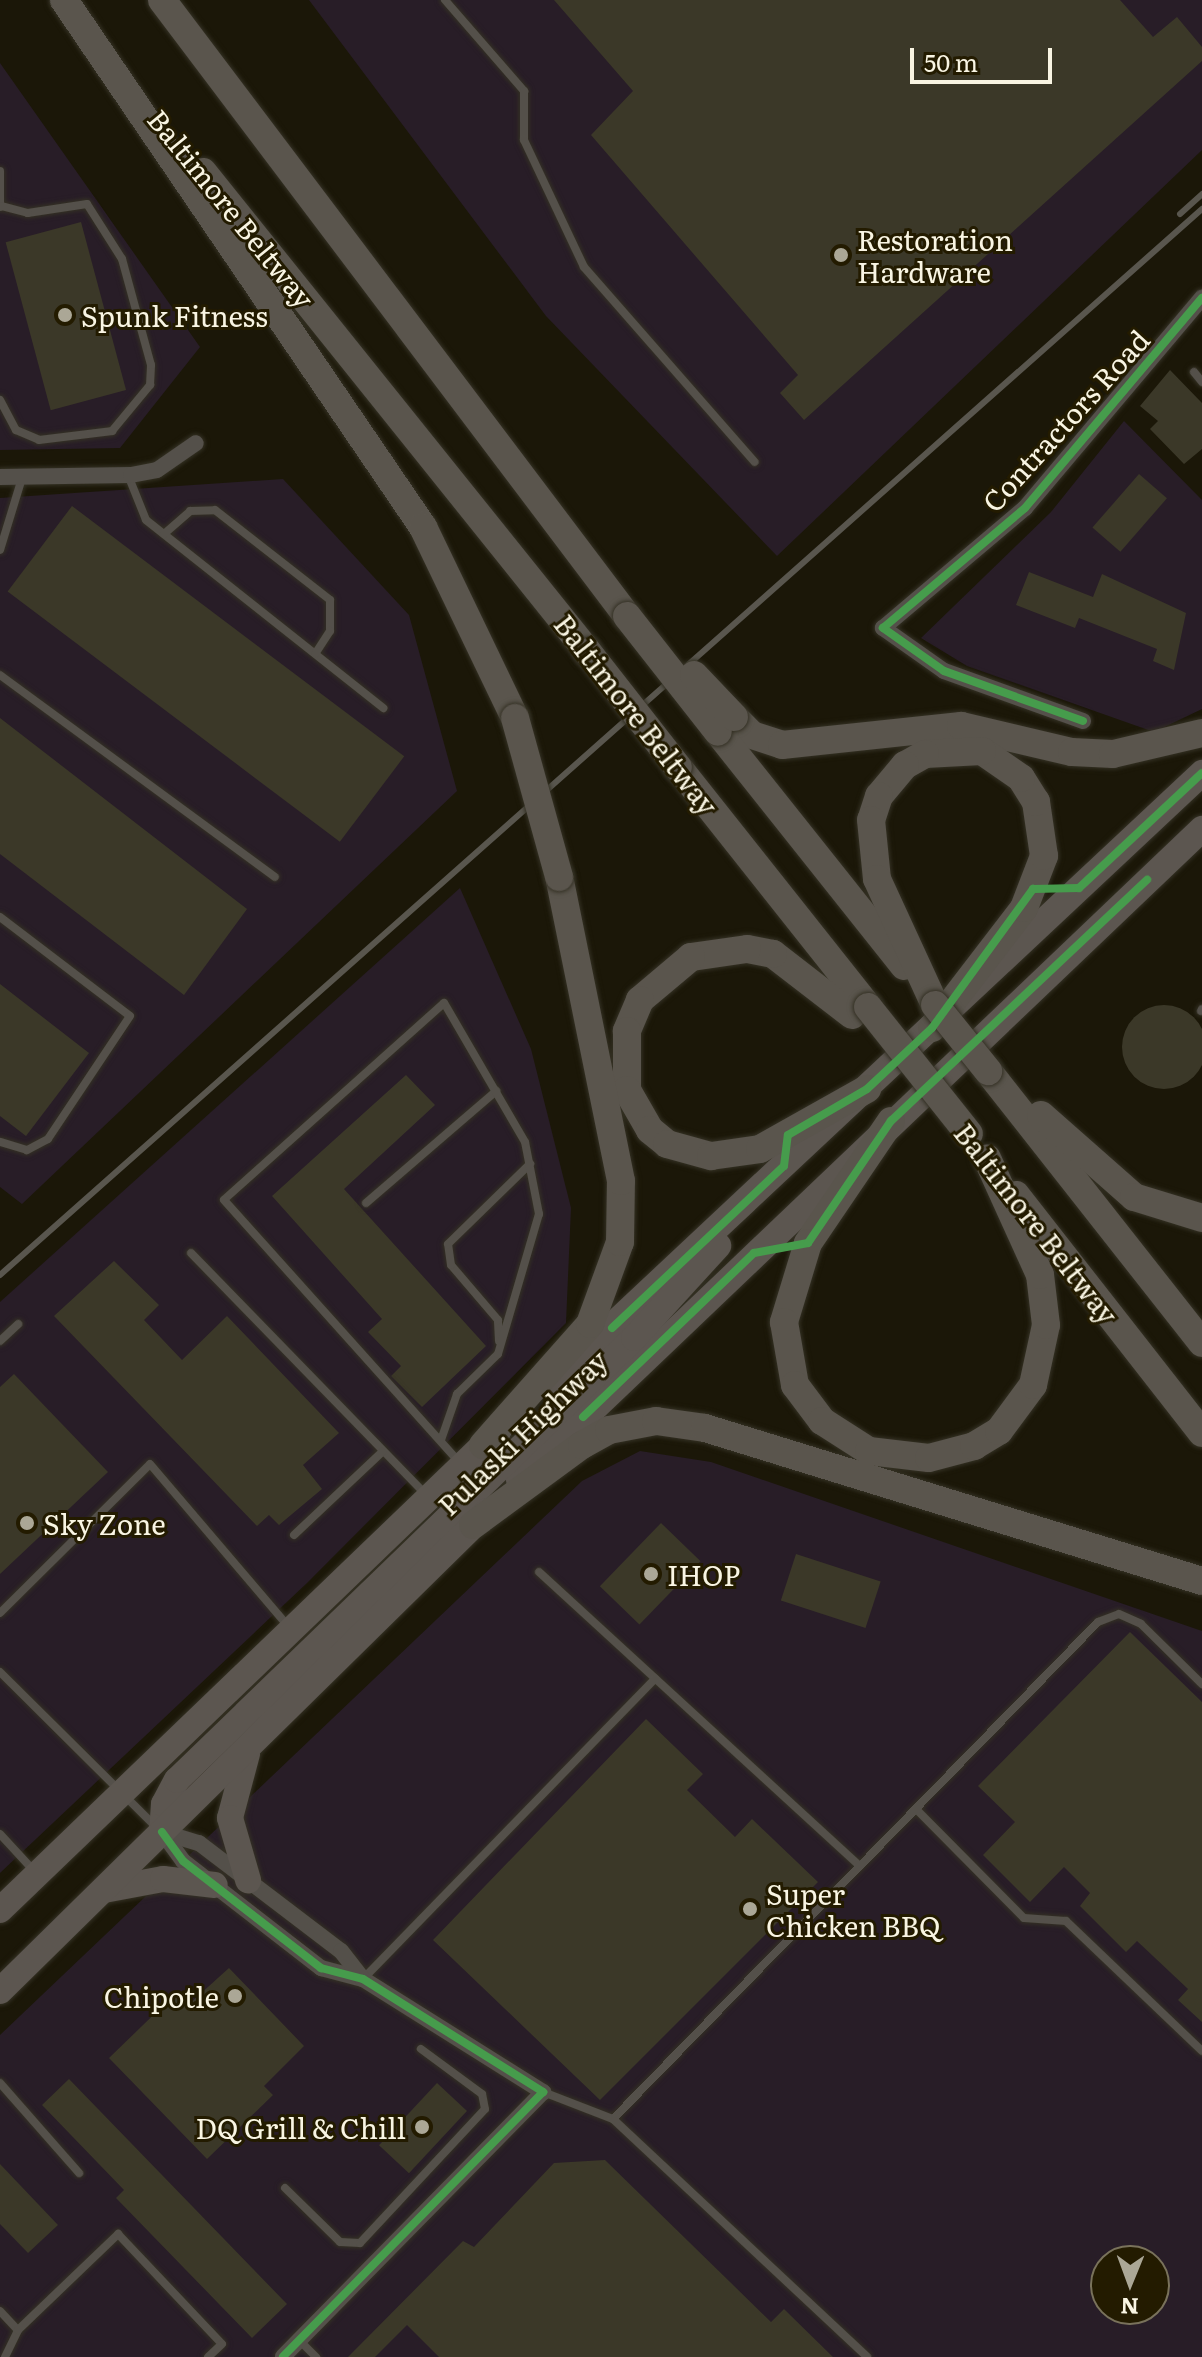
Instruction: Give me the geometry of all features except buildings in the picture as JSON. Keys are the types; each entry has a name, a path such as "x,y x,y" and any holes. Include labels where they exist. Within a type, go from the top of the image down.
{"highway":[{"name":"Baltimore Beltway","path":"65,0 588,652 860,1011 969,1134 1202,1433"},
{"path":"65,0 423,527 515,718 559,877 621,1181 620,1242 590,1324 483,1445"},
{"name":"Baltimore Beltway","path":"162,0 597,574 726,725 911,965 934,1016 1002,1084 1202,1343"},
{"path":"726,725 782,745 961,726 1072,752 1113,754 1202,733"},
{"path":"911,965 877,879 870,849 875,808 892,776 925,754 982,751 1021,778 1036,802 1044,856 1024,908 934,1016"},
{"name":"Pulaski Highway","path":"0,1910 483,1445 867,1089 934,1016 1202,773"},
{"name":"Pulaski Highway","path":"0,1991 473,1525 891,1121 1202,829"},
{"path":"1147,880 1202,845"},
{"path":"860,1011 773,954 747,949 691,957 640,1000 627,1031 627,1090 650,1130 667,1144 711,1156 760,1149 867,1089"},
{"path":"1002,1084 1134,1197 1202,1218"},
{"path":"891,1121 808,1243 784,1322 795,1385 822,1421 869,1451 929,1458 974,1446 999,1431 1033,1385 1046,1325 1040,1275 987,1158"},
{"path":"162,1832 164,1804 177,1780 634,1338 770,1180"},
{"path":"473,1525 582,1445 609,1430 656,1421 735,1436 1202,1581"},
{"path":"248,1880 230,1818 252,1742"},
{"path":"100,1891 163,1879 215,1885"}],"street":[{"name":"Contractors Road","path":"1083,721 944,671 883,628 1025,508 1202,298"},
{"path":"0,477 127,475 157,470 196,443"},
{"path":"162,1832 199,1843 341,1951 363,1979"},
{"path":"162,1832 183,1861 321,1968 363,1979 543,2092 283,2357"}],"lane":[{"path":"445,0 524,91 524,140 584,267 755,462"},
{"path":"0,171 1,206 28,213 87,204 122,259 151,365 150,385 112,431 39,440 16,430 0,400"},
{"path":"1194,372 1202,382"},
{"path":"127,475 139,508 164,534 383,708"},
{"path":"0,550 22,478"},
{"path":"164,534 190,511 215,510 330,600 330,631 315,654"},
{"path":"0,675 275,877"},
{"path":"0,917 130,1016 48,1139 27,1150 0,1142"},
{"path":"441,1440 457,1394 498,1354 539,1214 530,1164 496,1091 444,1003 224,1200 462,1465"},
{"path":"366,1203 496,1091"},
{"path":"498,1354 498,1320 451,1265 448,1244 530,1164"},
{"path":"191,1253 428,1498"},
{"path":"0,1341 18,1324"},
{"path":"294,1535 382,1452"},
{"path":"0,1613 150,1464 291,1630"},
{"path":"539,1572 860,1866"},
{"path":"613,2119 1098,1622 1119,1614 1141,1624 1202,1684"},
{"path":"0,1672 120,1794 162,1832"},
{"path":"363,1979 655,1679"},
{"path":"916,1809 1024,1918 1066,1921 1202,2051"},
{"path":"0,1834 37,1874"},
{"path":"285,2188 340,2242 360,2243 485,2109 482,2094 421,2049"},
{"path":"0,2083 79,2173"},
{"path":"543,2092 613,2119 867,2357"},
{"path":"9,2356 18,2330 118,2234 222,2344 208,2357"},
{"path":"0,2311 18,2330"},
{"path":"300,2341 316,2357"}],"shaded area":[{"path":"309,0 1202,0 1202,150 777,556 546,316"},
{"path":"0,63 200,347 120,448 0,450"},
{"path":"1124,421 1202,500 1202,709 1154,732 967,666 921,638 1051,512"},
{"path":"283,479 409,615 457,791 22,1204 0,1187 0,498"},
{"path":"460,888 531,1049 571,1208 566,1323 307,1583 0,1873 0,1302"},
{"path":"640,1451 711,1462 1202,1631 1202,2357 0,2357 0,2035 582,1481"}],"railway":[{"path":"1180,214 1202,194"},
{"path":"0,1275 1202,209"}],"cycle path":[{"path":"1083,721 944,671 883,628 1025,508 1202,298"},
{"path":"612,1328 784,1166 788,1135 867,1089 932,1028 1033,889 1079,888 1202,773"},
{"path":"583,1417 754,1253 808,1243 891,1121 1147,880"},
{"path":"162,1832 183,1861 321,1968 363,1979 543,2092 283,2357"}],"place":[{"name":"Restoration Hardware","path":"841,255"},
{"name":"Spunk Fitness","path":"65,315"},
{"name":"Sky Zone","path":"27,1523"},
{"name":"IHOP","path":"651,1574"},
{"name":"Super Chicken BBQ","path":"750,1909"},
{"name":"Chipotle","path":"235,1996"},
{"name":"DQ Grill & Chill","path":"422,2127"}]}
